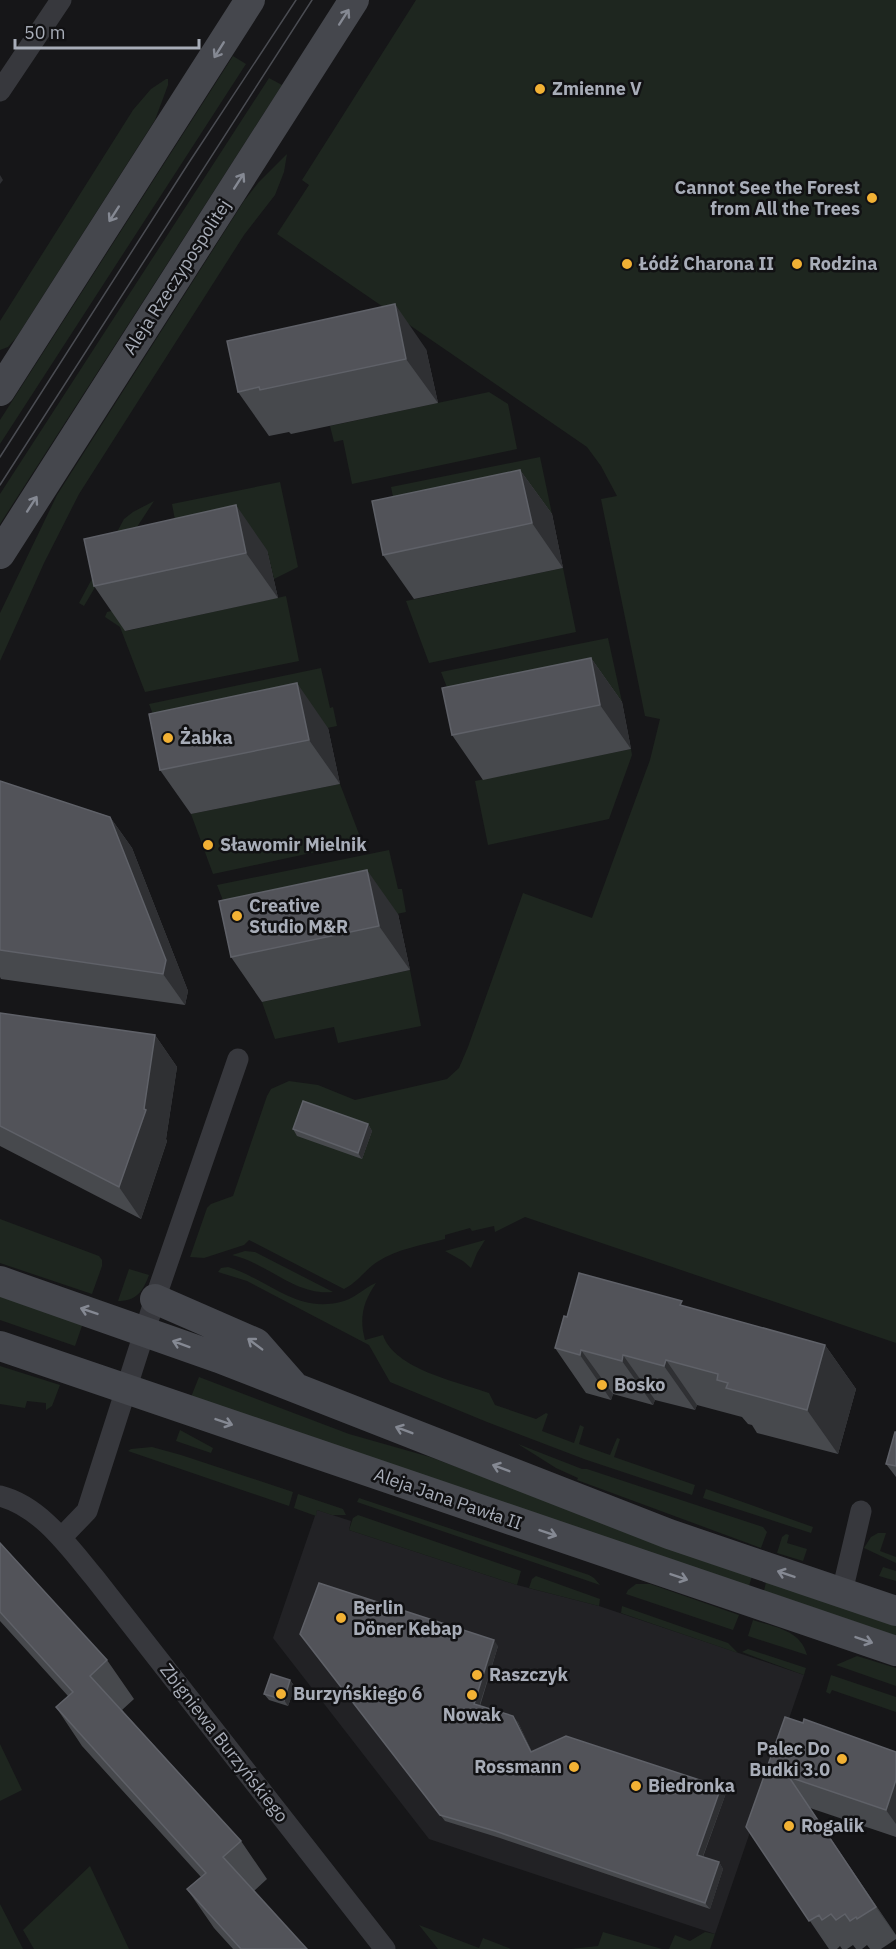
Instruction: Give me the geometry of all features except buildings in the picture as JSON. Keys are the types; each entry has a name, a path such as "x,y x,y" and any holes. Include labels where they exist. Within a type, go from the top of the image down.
{"main road":[{"path":"2,382 250,0"},
{"name":"Aleja Rzeczypospolitej","path":"0,554 354,0"},
{"path":"0,1281 144,1330 294,1386 669,1534 896,1611"},
{"path":"155,1299 256,1343 294,1386"},
{"name":"Aleja Jana Pawła II","path":"0,1346 896,1651"}],"street":[{"path":"0,90 61,0"},
{"path":"62,1538 87,1511 144,1330 238,1059"},
{"name":"Zbigniewa Burzyńskiego","path":"0,1496 24,1506 62,1538 386,1949"},
{"path":"842,1592 861,1511"}],"shaded area":[{"path":"416,0 896,0 896,1343 525,1217 495,1232 494,1226 472,1231 470,1228 445,1235 445,1239 393,1254 377,1262 344,1289 249,1240 244,1245 204,1258 190,1257 207,1208 211,1204 233,1196 271,1089 289,1081 318,1085 355,1100 447,1079 459,1068 468,1047 523,893 592,918 650,760 660,719 645,716 601,499 617,496 601,466 587,447 277,234 309,185 302,180"},
{"path":"233,56 246,64 0,444 0,420"},
{"path":"269,78 282,85 0,524 0,494"},
{"path":"168,79 168,85 155,120 16,338 8,347 0,350 0,321 133,110 151,89"},
{"path":"287,154 284,172 275,195 244,235 79,494 44,563 0,661 0,613 57,495 244,201 258,183"},
{"path":"489,392 508,404 517,449 352,484 343,440 334,442 330,426"},
{"path":"540,457 552,514 403,545 391,487"},
{"path":"280,482 298,567 274,579 267,550 175,520 172,504"},
{"path":"154,501 137,527 130,528 84,606 79,603 124,519"},
{"path":"563,568 576,632 429,663 406,601"},
{"path":"286,596 299,661 145,692 120,627 105,617 107,612 120,609 126,631"},
{"path":"608,638 622,702 465,734 441,672"},
{"path":"321,668 330,708 333,707 337,726 181,758 173,766 149,704"},
{"path":"631,749 632,755 609,819 488,845 475,781"},
{"path":"340,784 362,842 213,874 191,814"},
{"path":"389,850 398,889 402,889 406,912 241,947 217,885"},
{"path":"410,970 421,1026 338,1043 334,1027 275,1039 262,1002"},
{"path":"0,1219 99,1256 102,1266 92,1294 0,1263"},
{"path":"485,1240 471,1268 445,1251"},
{"path":"245,1251 255,1252 333,1292 306,1289 232,1255"},
{"path":"228,1267 298,1300 312,1303 327,1304 344,1301 376,1283 363,1310 362,1324 365,1340 383,1335 389,1347 400,1357 428,1373 489,1393 495,1405 536,1419 548,1414 542,1431 574,1443 580,1425 584,1427 579,1444 610,1455 617,1438 620,1439 614,1457 695,1485 692,1495 584,1459 390,1382 369,1345 247,1281 218,1272 221,1268"},
{"path":"129,1269 149,1275 135,1297 118,1301"},
{"path":"0,1295 83,1323 75,1346 0,1320"},
{"path":"0,1366 60,1385 52,1406 46,1410 46,1403 27,1401 25,1408 0,1404"},
{"path":"199,1377 349,1434 430,1457 752,1576 749,1586 191,1397"},
{"path":"180,1430 213,1448 211,1453 176,1441"},
{"path":"518,1444 582,1469 763,1527 767,1532 761,1548 577,1480 578,1478 556,1468"},
{"path":"152,1447 293,1492 289,1506 128,1451"},
{"path":"706,1489 813,1527 811,1533 703,1498"},
{"path":"298,1494 343,1509 346,1515 332,1515 317,1510 316,1516 294,1508"},
{"path":"359,1498 589,1575 600,1585 357,1502"},
{"path":"317,1510 351,1521 349,1530 517,1585 599,1606 804,1675 715,1934 429,1839 273,1638"},
{"path":"358,1515 521,1571 517,1585 349,1530 353,1518"},
{"path":"878,1533 886,1533 880,1551 896,1557 896,1563 864,1548 871,1537"},
{"path":"789,1535 787,1543 807,1549 803,1561 777,1553 782,1537"},
{"path":"883,1567 896,1571 896,1581 879,1576"},
{"path":"536,1576 600,1599 599,1606 529,1588 532,1579"},
{"path":"766,1582 896,1625 896,1636 764,1591"},
{"path":"636,1584 650,1584 739,1615 733,1630 626,1594"},
{"path":"622,1606 728,1643 738,1653 621,1613"},
{"path":"753,1620 793,1635 804,1647 807,1655 748,1636"},
{"path":"748,1649 806,1668 804,1675 742,1652"},
{"path":"857,1656 896,1668 896,1686 836,1665"},
{"path":"831,1675 896,1697 896,1712 832,1690 830,1694 826,1692"},
{"path":"0,1744 22,1790 0,1801"},
{"path":"90,1866 129,1949 34,1949 23,1930"},
{"path":"0,1904 21,1945 23,1949 0,1949"},
{"path":"419,1925 479,1948 483,1938 511,1949 438,1949"},
{"path":"603,1932 662,1949 571,1949 598,1946"},
{"path":"705,1932 715,1934 710,1949 669,1949 675,1935 690,1941"}],"tram line":[{"path":"0,457 296,0"},
{"path":"0,485 312,0"}],"place":[{"name":"Zmienne V","path":"540,89"},
{"name":"Cannot See the Forest from All the Trees","path":"872,198"},
{"name":"Łódź Charona II","path":"627,264"},
{"name":"Rodzina","path":"797,264"},
{"name":"Żabka","path":"168,738"},
{"name":"Sławomir Mielnik","path":"208,845"},
{"name":"Creative Studio M&R","path":"237,916"},
{"name":"Bosko","path":"602,1385"},
{"name":"Berlin Döner Kebap","path":"341,1618"},
{"name":"Raszczyk","path":"477,1675"},
{"name":"Burzyńskiego 6","path":"281,1694"},
{"name":"Nowak","path":"472,1695"},
{"name":"Palec Do Budki 3.0","path":"842,1759"},
{"name":"Rossmann","path":"574,1767"},
{"name":"Biedronka","path":"636,1786"},
{"name":"Rogalik","path":"789,1826"}]}
